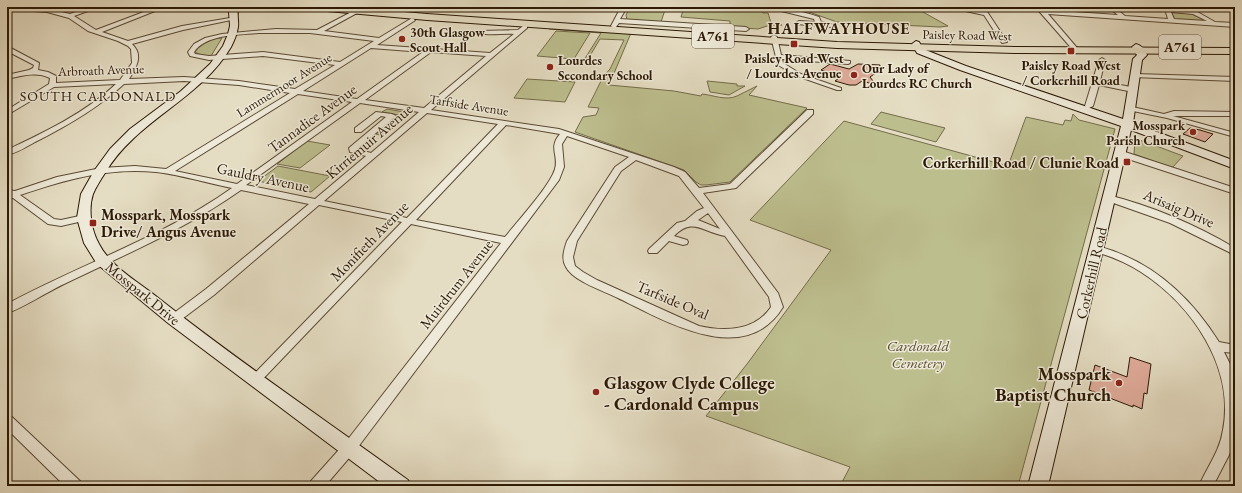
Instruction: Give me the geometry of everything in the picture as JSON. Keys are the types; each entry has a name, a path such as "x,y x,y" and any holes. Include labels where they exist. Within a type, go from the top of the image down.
{"main road":[{"name":"Paisley Road West","path":"316,7 426,13 508,21 775,39"},
{"name":"Paisley Road West","path":"339,7 361,9"},
{"name":"Paisley Road West","path":"426,13 497,21 616,24 837,45 1007,46 1134,51 1235,51"},
{"name":"Paisley Road West","path":"1134,51 1235,48"}],"street":[{"path":"7,7 25,7 47,10 69,16 86,28 112,36 127,43 133,48 136,58 134,68 123,82 112,92 82,113 7,153"},
{"path":"7,13 25,7"},
{"path":"69,16 96,7"},
{"path":"97,32 162,7"},
{"name":"Mosspark Drive","path":"235,7 233,12 234,18 232,34 220,57 201,79 134,131 114,151 100,172 87,194 84,218 92,243 102,261 174,319 401,486"},
{"path":"616,24 624,7"},
{"path":"768,7 789,9 817,18 819,24"},
{"path":"950,7 986,14"},
{"path":"981,7 1007,46"},
{"path":"1111,7 1123,17"},
{"path":"318,32 361,9"},
{"path":"1040,10 1235,25"},
{"path":"1040,10 1074,49"},
{"path":"1171,20 1167,10 1194,12 1215,23"},
{"name":"Lammermoor Avenue","path":"169,171 379,40 426,13"},
{"path":"127,43 182,28 234,18"},
{"path":"798,23 832,24"},
{"name":"Paisley Road West","path":"616,24 746,29"},
{"path":"341,64 263,54 197,57 192,55 191,50 197,44 204,41 232,34 280,30 318,32 379,40"},
{"name":"Kirriemuir Avenue","path":"174,319 210,292 522,30 501,30 492,33 481,32"},
{"path":"775,39 780,64 799,75 839,89"},
{"path":"370,46 492,55"},
{"path":"922,46 920,51 1051,100 1105,117 1141,138 1235,166"},
{"name":"Arbroath Avenue","path":"7,48 37,64 36,69 31,72"},
{"name":"Tannadice Avenue","path":"7,309 42,290 167,231 216,203 430,50"},
{"name":"Corkerhill Road","path":"1038,486 1097,249 1125,128 1135,76 1134,51"},
{"path":"778,57 848,62"},
{"path":"1089,106 1102,60"},
{"path":"7,77 31,72"},
{"name":"Arbroath Avenue","path":"31,72 51,75 54,79 52,85 201,79"},
{"path":"1135,76 1156,78 1235,79"},
{"name":"Tarfside Avenue","path":"201,79 298,91 566,133"},
{"path":"1096,82 1133,90"},
{"path":"7,113 52,85"},
{"path":"1051,100 1090,117 1187,147 1235,166"},
{"path":"358,130 390,105"},
{"path":"1125,128 1146,111 1235,135"},
{"path":"697,191 733,186 810,112"},
{"path":"373,156 352,150 392,116 379,114"},
{"path":"1164,116 1174,114 1235,114"},
{"name":"Monifieth Avenue","path":"255,380 504,123"},
{"path":"1125,128 1136,158 1235,191"},
{"name":"Tarfside Oval","path":"566,133 677,171 686,178 697,191 776,302 777,307 768,320 748,330 715,333 692,327 600,285 573,270 567,260 572,241 618,169 635,157"},
{"name":"Muirdrum Avenue","path":"316,486 350,447 556,178 560,166 559,140 566,133"},
{"name":"Gauldry Avenue","path":"9,194 68,177 141,168 169,171 508,241"},
{"path":"9,194 51,222 61,223 84,218"},
{"name":"Arisaig Drive","path":"1108,198 1151,211 1189,226 1235,252"},
{"path":"653,251 680,224 688,224 700,212 709,208"},
{"path":"691,222 715,231 727,233"},
{"path":"668,236 683,242"},
{"path":"1097,249 1132,262 1146,270 1167,287 1194,316 1222,359 1227,376 1231,421 1225,452 1206,486"},
{"path":"1214,346 1235,349"},
{"path":"7,421 75,486"}],"green space":[{"path":"630,7 666,7 661,22 627,20 626,15"},
{"path":"684,7 752,7 760,9 763,13 768,13 771,23 782,25 770,25 758,29 730,27 730,21 681,17"},
{"path":"795,7 914,7 948,26 940,27 837,22"},
{"path":"1167,10 1194,12 1215,23 1171,20"},
{"path":"550,27 631,33 609,85 728,98 737,96 757,86 749,95 807,108 730,182 701,185 684,170 575,132 583,117 596,115 599,108 588,107 603,77 610,69 624,40 600,39 588,59 584,60 601,33 549,29"},
{"path":"556,31 590,33 574,59 537,56"},
{"path":"222,38 211,56 203,56 195,52 202,43"},
{"path":"527,79 575,82 565,102 514,98"},
{"path":"707,81 745,86 729,95 710,92"},
{"path":"387,109 410,113 384,136 376,134 399,115 382,112"},
{"path":"881,112 945,128 936,142 871,124"},
{"name":"Cardonald Cemetery","path":"1073,114 1079,120 1115,129 1018,486 840,486 850,467 706,416 747,364 831,250 750,220 844,121 1008,166 1026,117 1063,125 1065,120 1071,121"},
{"path":"1135,140 1143,141 1183,156 1172,168 1134,154"},
{"path":"307,141 330,145 300,168 277,164"},
{"path":"278,166 330,176 311,192 258,181"}],"building":[{"path":"830,64 849,69 858,64 880,65 880,70 870,77 876,85 862,81 856,85 849,85 835,81 842,76 821,70"},
{"path":"1190,128 1213,134 1205,142 1183,134"},
{"name":"Mosspark Baptist Church","path":"1130,357 1151,364 1147,394 1144,393 1142,409 1089,390 1095,365 1127,377"}],"place":[{"name":"30th Glasgow Scout Hall","path":"402,39"},
{"name":"Paisley Road West / Lourdes Avenue","path":"794,44"},
{"name":"Paisley Road West / Corkerhill Road","path":"1071,51"},
{"name":"Lourdes Secondary School","path":"550,67"},
{"name":"Our Lady of Lourdes RC Church","path":"854,75"},
{"name":"Mosspark Parish Church","path":"1193,132"},
{"name":"Corkerhill Road / Clunie Road","path":"1127,162"},
{"name":"Mosspark, Mosspark Drive/ Angus Avenue","path":"93,223"},
{"name":"Mosspark Baptist Church","path":"1119,383"},
{"name":"Glasgow Clyde College - Cardonald Campus","path":"596,392"}],"district":[{"name":"HALFWAYHOUSE","path":"839,28"},
{"name":"SOUTH CARDONALD","path":"98,96"}]}
